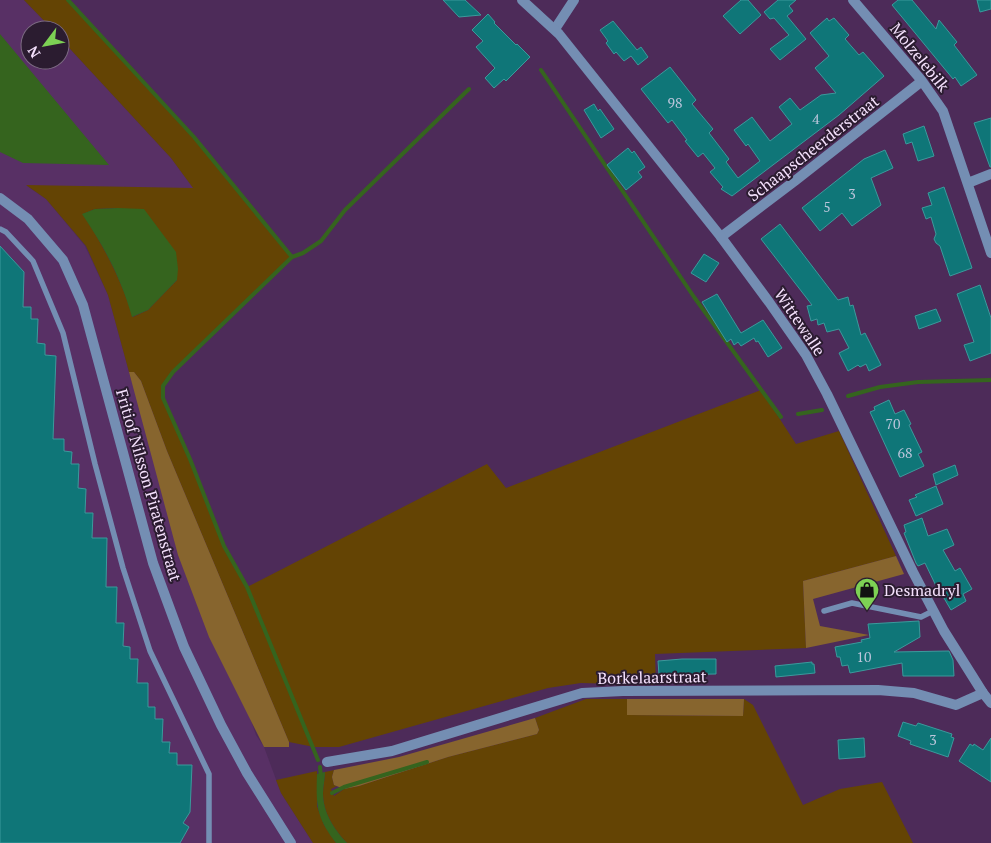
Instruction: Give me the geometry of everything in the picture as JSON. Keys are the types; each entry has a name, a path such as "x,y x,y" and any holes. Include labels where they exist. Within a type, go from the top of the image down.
{"street":[{"name":"Wittewalle","path":"522,0 555,29 721,237 806,355 933,611 991,703"},
{"path":"555,29 574,0"},
{"name":"Molzelebilk","path":"852,0 922,81 943,111 991,253"},
{"name":"Schaapscheerderstraat","path":"721,237 922,81"},
{"path":"968,183 991,174"},
{"name":"Fritiof Nilsson Piratenstraat","path":"0,198 28,219 63,260 83,304 152,563 181,638 221,726 247,774 291,843"},
{"name":"Borkelaarstraat","path":"327,762 392,751 582,693 878,690 914,693 956,705 983,693"}],"lane":[{"path":"0,229 6,232 33,261 63,333 95,464 126,578 150,651 209,774 209,843"},
{"path":"824,611 852,603 921,617 933,611"}],"shaded area":[{"path":"0,0 24,0 43,20 20,20 20,70 70,70 70,49 171,158 194,189 27,186 46,199 85,246 108,295 131,379 256,735 264,747 281,793 313,843 0,843"},
{"path":"24,0 68,0 194,137 292,257 173,372 163,386 163,398 190,459 224,545 247,587 487,464 506,488 761,390 796,444 839,431 896,556 803,581 806,648 655,654 656,685 581,683 548,688 339,747 314,747 289,742 167,451 141,381 134,372 129,372 108,295 86,246 46,199 26,185 193,188 171,158 70,49 70,20 43,20","holes":["118,208 177,280 148,310 133,317 111,264 83,214 95,209"]},
{"path":"0,34 20,58 20,70 30,70 109,165 23,163 0,152"},
{"path":"95,209 144,209 176,252 177,280 148,310 132,317 112,264 82,214"},
{"path":"129,372 134,372 141,381 167,451 289,742 289,747 264,747 209,637 178,555"},
{"path":"896,556 904,574 813,599 820,626 869,635 806,648 803,581"},
{"path":"586,699 627,699 628,715 743,716 744,699 753,705 803,805 840,789 882,782 913,843 347,843 327,814 323,800 325,772 334,770 332,777 334,785 337,786 331,789 334,796 344,789 359,786 448,757 537,734 539,730 535,718"},
{"path":"627,699 744,699 743,716 627,715"},
{"path":"535,718 539,730 537,734 448,757 359,786 344,789 334,785 332,777 334,770 399,757"},
{"path":"317,771 317,806 324,825 336,843 313,843 281,793 276,780"},
{"path":"325,772 323,800 327,814 347,843 336,843 324,826 321,818 317,803 317,774"}],"building":[{"path":"443,0 465,0 481,15 459,17"},
{"path":"741,0 748,0 761,15 740,34 723,16"},
{"path":"778,0 796,0 789,6 793,11 787,16 806,39 780,60 770,49 789,35 774,18 770,19 764,12"},
{"path":"898,0 912,0 936,29 939,20 957,42 954,45 977,75 961,86 955,77 953,79 892,5"},
{"path":"977,0 991,0 991,9 980,12"},
{"path":"488,14 494,23 530,57 506,81 504,79 494,88 485,78 495,68 476,47 483,41 472,30"},
{"path":"827,18 829,21 834,18 849,35 845,39 859,55 863,52 884,76 839,115 732,196 721,189 723,187 710,172 715,168 703,153 698,157 672,120 668,123 641,89 670,67 696,100 692,104 713,129 709,133 729,159 726,162 738,178 760,161 748,144 746,146 734,130 752,117 770,141 792,124 779,107 790,98 800,110 821,95 836,93 815,68 829,56 810,33"},
{"path":"613,21 637,50 641,47 648,57 638,65 631,56 624,61 616,52 614,54 606,43 608,41 600,30"},
{"path":"594,104 598,111 600,109 614,129 601,138 584,110"},
{"path":"991,118 991,167 990,167 974,123"},
{"path":"924,126 934,156 918,161 912,142 906,144 903,134"},
{"path":"628,148 632,153 634,151 645,167 638,172 642,177 626,190 607,165"},
{"path":"885,150 893,168 871,178 881,205 852,226 842,213 820,231 802,208 864,159"},
{"path":"944,187 972,268 950,276 940,246 934,239 936,234 931,217 926,219 922,208 932,205 928,193"},
{"path":"780,224 838,300 848,297 850,306 853,305 861,335 865,333 881,365 869,371 866,364 860,367 858,365 848,371 839,353 849,348 839,329 827,332 824,323 818,325 817,319 811,321 807,306 812,305 761,239"},
{"path":"0,246 24,272 23,307 31,307 31,319 38,319 37,343 45,344 45,355 56,356 53,439 64,439 64,451 72,452 71,464 79,464 78,488 86,489 85,513 93,513 92,538 107,538 106,587 117,587 116,623 124,623 123,646 130,647 130,659 138,659 137,683 148,683 148,707 155,707 155,719 163,719 162,742 170,742 169,753 177,753 177,765 192,765 190,812 183,823 189,827 180,843 0,843"},
{"path":"704,254 719,263 706,282 691,273"},
{"path":"980,285 991,318 991,353 970,361 964,345 974,342 957,294"},
{"path":"717,294 741,333 763,320 782,348 768,357 754,338 741,346 738,342 734,345 731,339 727,342 702,302"},
{"path":"936,309 941,321 919,329 915,316"},
{"path":"889,400 895,414 904,410 922,452 918,454 924,466 900,477 870,412 875,410 874,407"},
{"path":"955,465 958,475 936,485 933,474"},
{"path":"936,486 943,504 916,516 909,500 917,497 915,495"},
{"path":"922,518 928,536 947,529 954,545 943,550 955,571 960,568 972,589 963,594 966,601 951,610 937,588 925,563 918,566 916,563 904,533 906,532 904,525"},
{"path":"919,621 920,637 894,652 949,651 953,660 954,676 903,676 902,663 850,673 848,665 842,666 840,657 837,657 835,647 862,642 861,640 870,638 868,624"},
{"path":"716,659 716,674 659,675 658,661"},
{"path":"812,662 815,673 776,677 775,666"},
{"path":"903,722 916,726 918,723 952,734 951,737 954,738 948,757 910,744 911,741 898,736"},
{"path":"864,738 865,757 839,759 838,740"},
{"path":"991,738 991,782 959,761 970,744 973,746 974,744 983,750"}],"waterway":[{"path":"68,0 194,137 292,257"},
{"path":"541,70 694,297 781,417"},
{"path":"318,760 247,587 224,546 190,459 163,398 163,386 173,372 292,257 303,253 321,241 345,210 469,89"},
{"path":"848,396 880,387 918,382 991,380"},
{"path":"798,414 822,410"},
{"path":"332,793 344,787 427,762"},
{"path":"320,767 321,777"}],"place":[{"name":"Desmadryl","path":"867,611"}]}
